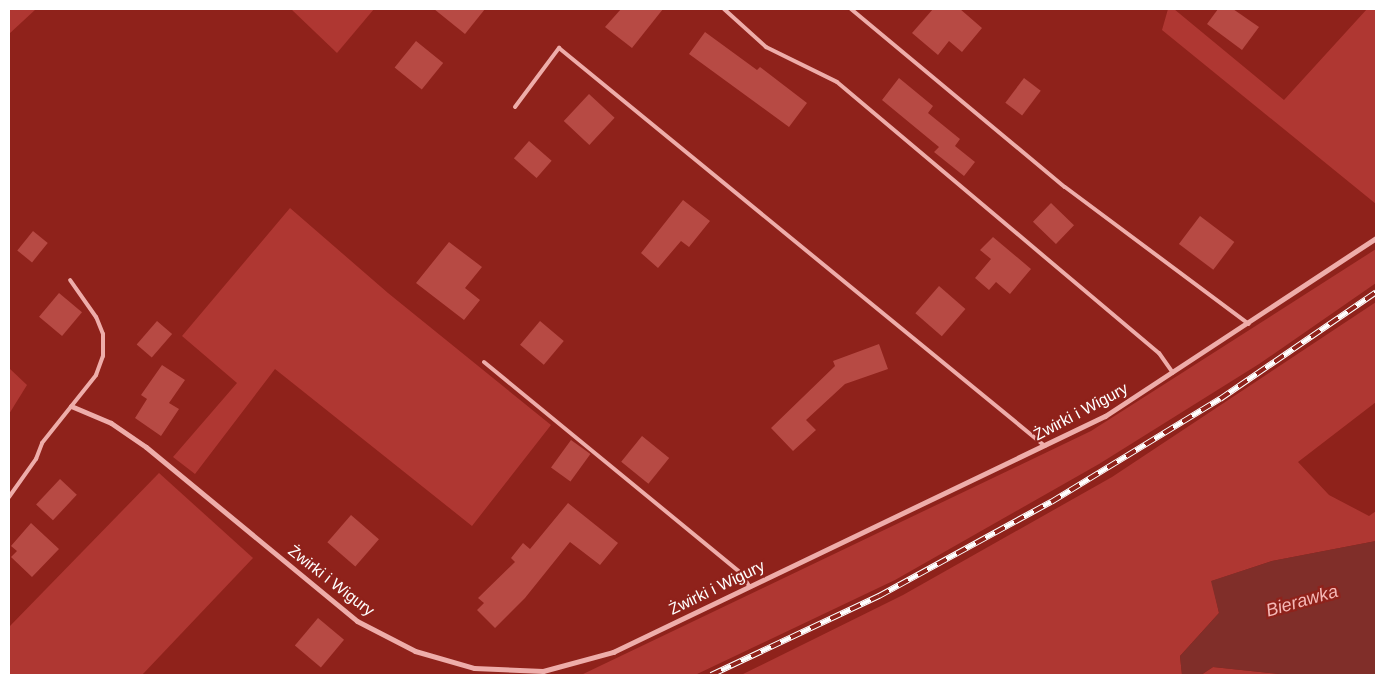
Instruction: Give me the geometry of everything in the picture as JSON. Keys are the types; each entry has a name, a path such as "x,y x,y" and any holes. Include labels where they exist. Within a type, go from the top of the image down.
{"street":[{"name":"Żwirki i Wigury","path":"71,406 111,423 146,447 357,621 415,651 474,668 543,671 613,652 1105,416 1249,324 1376,238"}],"lane":[{"path":"724,9 766,47 837,82 1159,354 1173,373"},
{"path":"851,9 1065,187 1249,324"},
{"path":"515,107 559,48 1045,446"},
{"path":"9,497 36,459 42,443 96,375 103,356 103,334 96,317 70,280"},
{"path":"484,362 741,573 749,586"}],"shaded area":[{"path":"9,9 36,9 9,34"},
{"path":"291,9 374,9 337,53"},
{"path":"1168,9 1174,9 1284,100 1367,9 1376,9 1376,204 1162,30"},
{"path":"290,208 388,293 551,425 472,526 275,369 195,474 173,457 237,383 182,336"},
{"path":"1376,249 1376,283 1259,364 1099,464 895,580 695,675 581,675 1091,431"},
{"path":"1376,302 1376,402 1298,462 1329,495 1369,516 1376,511 1376,541 1272,561 1212,581 1219,613 1180,656 1182,675 741,675 903,595 1112,477"},
{"path":"9,368 27,385 9,414"},
{"path":"159,473 253,558 142,675 9,675 9,627"},
{"path":"1213,667 1289,675 1201,675"}],"water":[{"name":"Bierawka","path":"1376,541 1376,675 1289,675 1213,667 1201,675 1182,675 1180,656 1219,613 1211,581 1272,561"}],"building":[{"path":"434,9 485,9 465,34"},
{"path":"621,9 663,9 632,48 605,27"},
{"path":"933,9 960,9 982,28 962,52 949,41 938,55 912,33"},
{"path":"1218,9 1233,9 1259,27 1242,50 1207,24"},
{"path":"705,32 757,70 760,67 807,103 789,127 689,54"},
{"path":"416,41 443,63 422,89 395,67"},
{"path":"899,78 933,106 928,113 960,139 955,146 975,162 964,176 934,152 939,147 882,100"},
{"path":"1024,78 1041,91 1022,115 1005,103"},
{"path":"589,94 615,118 589,145 564,121"},
{"path":"529,141 552,161 537,178 514,158"},
{"path":"683,200 710,221 689,247 681,241 658,268 641,253"},
{"path":"1051,203 1074,225 1056,244 1033,222"},
{"path":"1200,216 1234,242 1213,270 1179,244"},
{"path":"33,231 48,243 32,262 17,250"},
{"path":"993,237 1031,269 1010,294 996,282 989,290 975,278 991,259 980,250"},
{"path":"449,242 482,267 465,288 480,300 464,320 416,283"},
{"path":"939,286 965,309 942,336 915,313"},
{"path":"59,293 82,312 62,336 39,317"},
{"path":"157,321 172,334 152,358 137,344"},
{"path":"540,321 564,341 544,365 520,345"},
{"path":"879,344 888,369 845,384 806,420 816,430 793,451 771,428 835,366 833,361"},
{"path":"162,365 185,380 169,403 179,409 161,436 135,418 147,399 141,395"},
{"path":"642,436 669,458 648,484 621,462"},
{"path":"571,440 590,454 570,482 551,468"},
{"path":"60,479 77,495 53,520 36,505"},
{"path":"568,503 618,543 600,565 570,542 525,598 495,628 477,610 484,603 478,598 515,562 511,558 523,543 530,549"},
{"path":"351,515 379,539 355,566 327,542"},
{"path":"31,523 59,549 32,577 11,557 17,551 11,546"},
{"path":"318,618 344,640 321,667 295,646"}],"railway":[{"path":"711,675 879,596 1051,502 1220,399 1376,292"}]}
